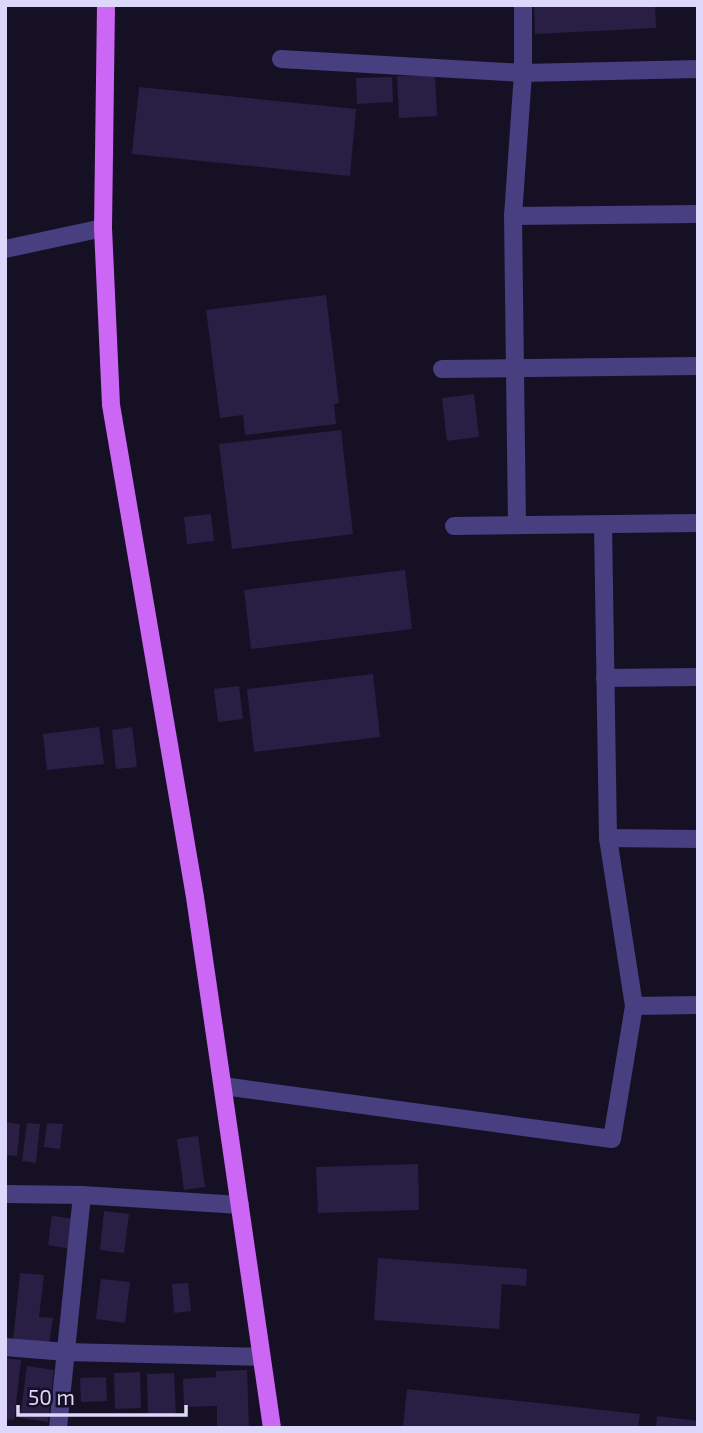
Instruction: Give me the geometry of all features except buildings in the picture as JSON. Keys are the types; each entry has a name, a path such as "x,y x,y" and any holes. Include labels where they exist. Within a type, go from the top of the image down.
{"main road":[{"path":"106,5 103,228 111,405 195,897 272,1428"}],"street":[{"path":"517,525 513,216 523,73 523,5"},
{"path":"281,59 523,73 698,69"},
{"path":"513,216 698,214"},
{"path":"5,249 103,228"},
{"path":"442,369 698,366"},
{"path":"454,526 698,523"},
{"path":"223,1086 612,1139 634,1006 607,838 603,524"},
{"path":"605,678 698,677"},
{"path":"607,838 698,839"},
{"path":"634,1006 698,1005"},
{"path":"5,1194 82,1195 240,1205"},
{"path":"58,1428 82,1195"},
{"path":"5,1347 66,1352 261,1357"}]}
